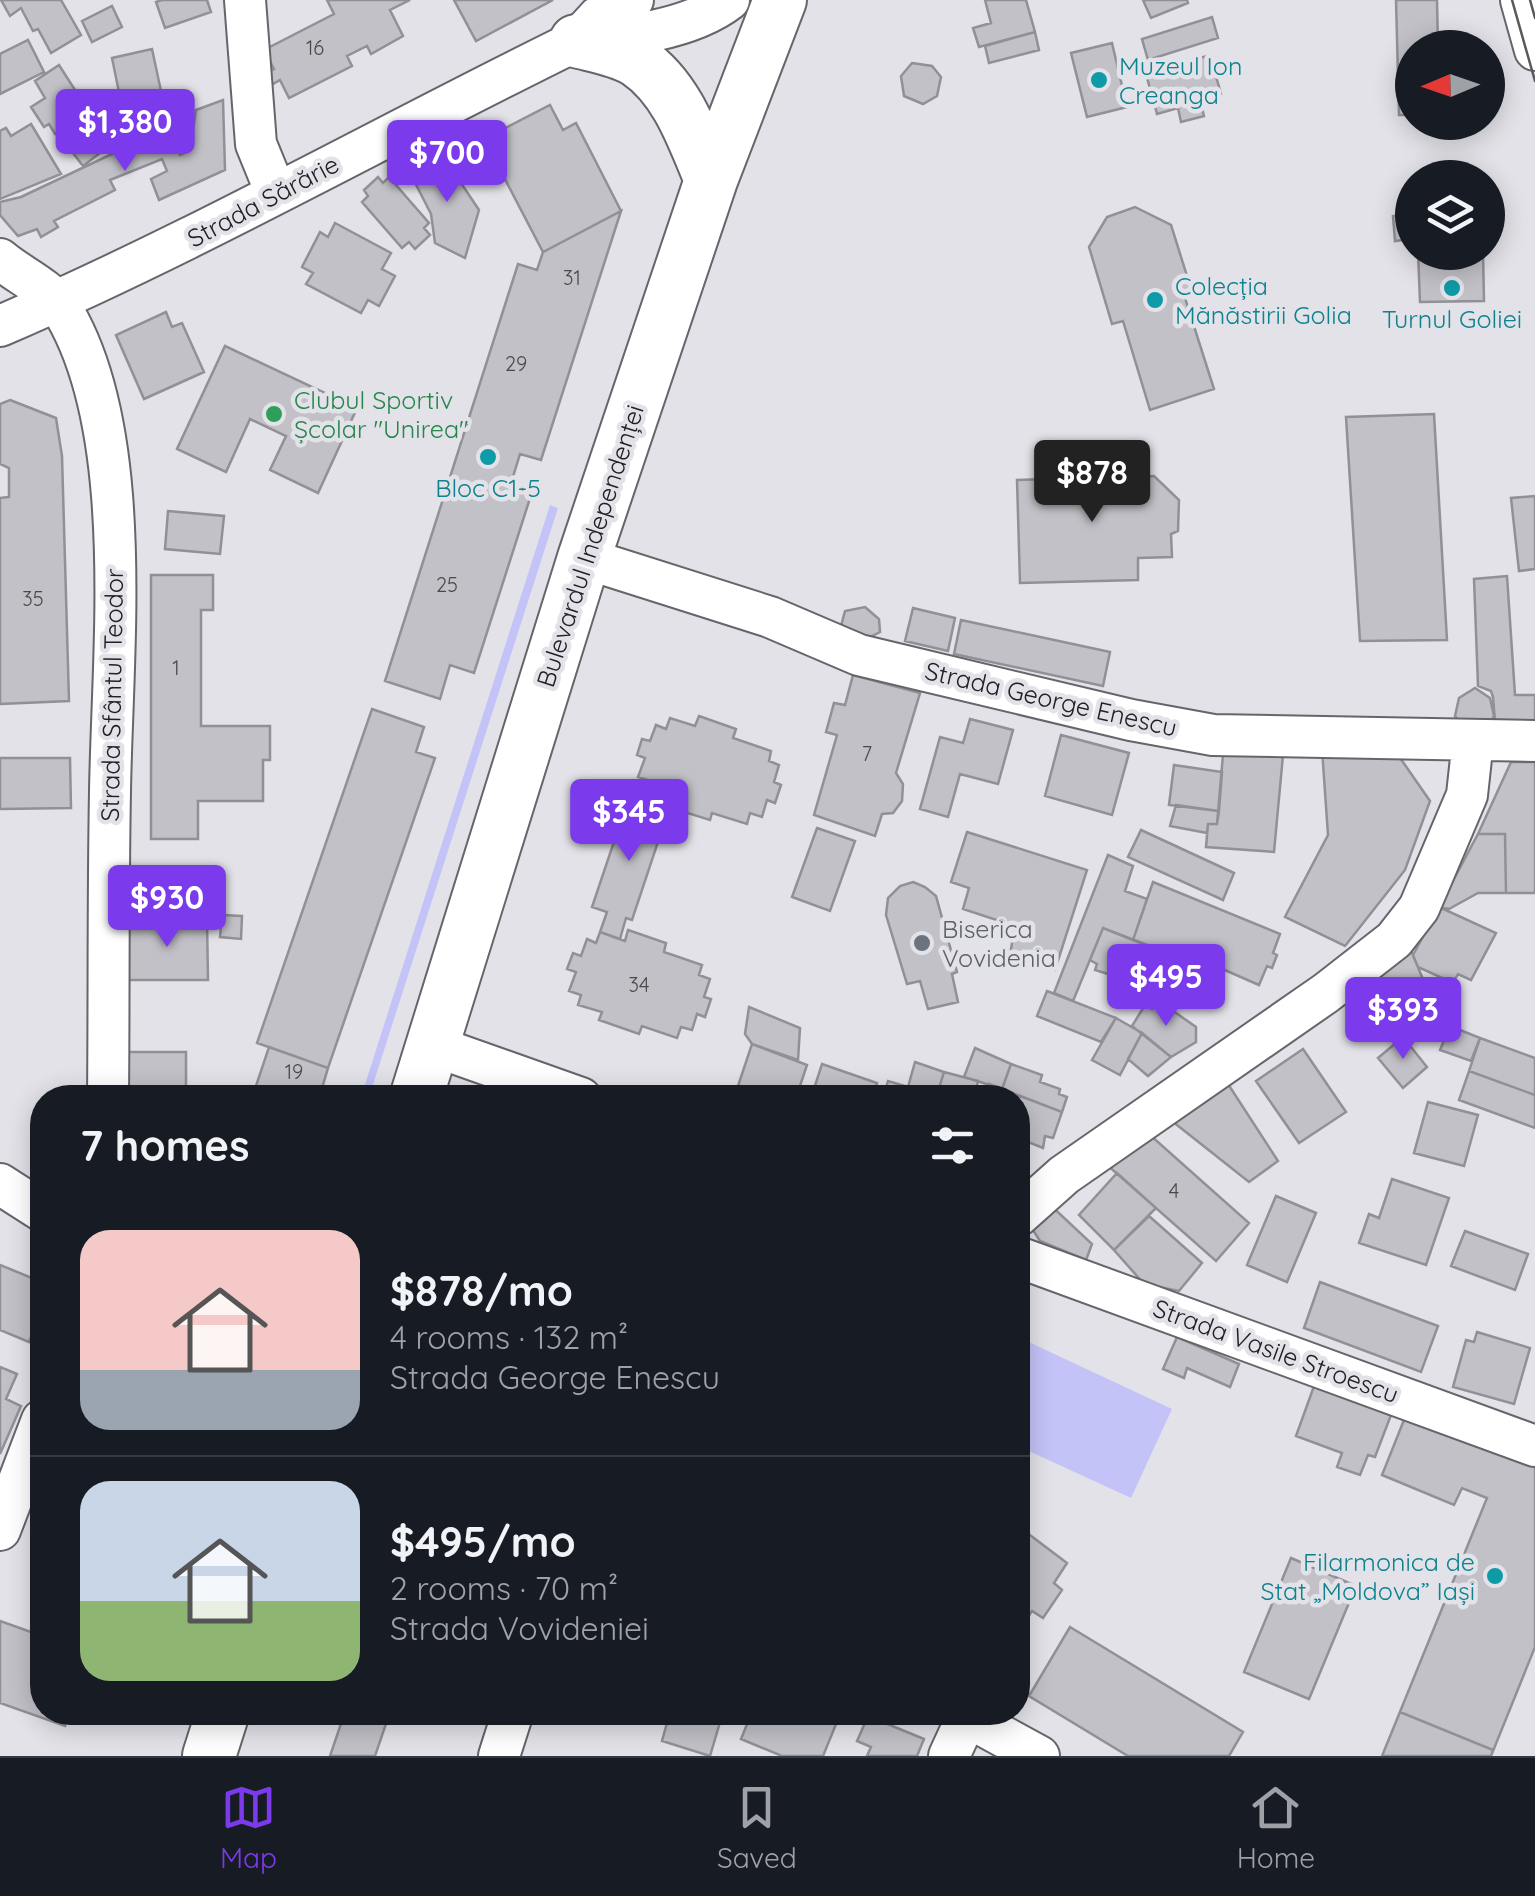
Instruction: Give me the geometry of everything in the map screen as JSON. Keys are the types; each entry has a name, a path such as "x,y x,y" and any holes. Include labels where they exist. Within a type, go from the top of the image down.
{"main road":[{"name":"Bulevardul Independenței","path":"420,1085 584,558 711,180 780,0"},
{"path":"576,41 635,59 668,89 711,180"},
{"path":"209,1756 218,1725"}],"street":[{"path":"245,0 256,144 276,193"},
{"name":"Strada Sărărie","path":"0,326 203,233 576,41 598,18 633,0"},
{"name":"Strada Sărărie","path":"576,41 636,36 716,10 729,0"},
{"path":"1521,0 1535,50"},
{"path":"0,259 58,302"},
{"name":"Strada Sfântul Teodor","path":"58,302 92,376 110,458 114,552 108,1085"},
{"name":"Strada George Enescu","path":"584,558 770,617 859,655 1130,720 1213,735 1535,742"},
{"path":"1030,1205 1064,1175 1326,993 1394,940 1419,908 1468,795 1473,740"},
{"path":"434,1046 544,1085"},
{"path":"0,1184 30,1203"},
{"name":"Strada Vasile Stroescu","path":"1030,1261 1535,1446"},
{"path":"0,1530 30,1451"},
{"path":"499,1756 509,1725"},
{"path":"949,1756 959,1725"},
{"path":"981,1725 1039,1756"}],"shaded area":[{"path":"550,505 558,508 373,1085 365,1085"},
{"path":"1030,1343 1172,1409 1131,1498 1030,1452"}],"building":[{"path":"1,0 61,0 81,35 51,53 21,8 10,16"},
{"path":"207,0 211,12 165,28 156,2"},
{"path":"327,0 410,0 390,10 403,36 371,54 367,46 347,56 352,66 289,98 280,80 273,84 267,73 274,69 264,50 334,14"},
{"path":"454,0 553,0 476,41"},
{"path":"985,0 1026,0 1035,32 979,47 973,28 991,23"},
{"path":"1143,0 1187,0 1188,3 1151,18"},
{"path":"1396,0 1437,0 1438,30 1397,30"},
{"path":"112,6 122,27 92,42 82,21"},
{"path":"1212,17 1218,38 1148,60 1142,39"},
{"path":"1035,32 1039,50 989,63 985,46"},
{"path":"28,40 44,72 0,94 0,54"},
{"name":"Muzeul Ion Creanga","path":"1112,43 1127,107 1087,117 1071,53"},
{"path":"152,49 168,124 111,137 105,105 121,102 112,58"},
{"path":"1210,55 1221,94 1200,100 1204,116 1181,122 1178,108 1157,114 1146,74"},
{"path":"912,63 932,66 941,77 937,96 923,104 904,96 901,76"},
{"path":"59,65 89,112 55,134 49,124 44,127 31,107 45,98 35,81"},
{"path":"223,100 225,170 159,200 151,179 167,171 162,159 110,180 115,190 54,221 58,227 41,237 37,229 18,236 0,215 0,202 21,197 169,127 180,155 190,150 196,110"},
{"path":"550,105 563,130 576,123 621,211 543,252 484,139"},
{"path":"31,124 61,174 0,199 0,131 6,128 11,136"},
{"path":"85,129 94,140 104,132 113,143 83,166 66,144"},
{"path":"441,153 479,210 465,258 435,243 431,214 411,175"},
{"path":"378,177 383,183 389,177 429,223 424,228 430,235 415,249 409,242 402,248 362,202 368,196 364,190"},
{"path":"1135,207 1171,225 1193,295 1185,298 1214,389 1150,410 1123,321 1112,324 1089,247 1107,217"},
{"name":"Bloc C1-5","path":"621,211 541,460 520,454 510,485 532,492 474,673 450,665 440,699 385,681 518,264 537,270 543,252"},
{"path":"335,223 391,253 382,269 395,276 379,306 368,300 361,313 306,284 313,273 302,267 320,232 328,237"},
{"name":"Turnul Goliei","path":"1419,270 1483,270 1484,301 1420,302"},
{"path":"166,312 172,327 182,323 204,372 144,399 116,335"},
{"name":"Clubul Sportiv Școlar \"Unirea\"","path":"225,346 357,408 318,493 270,470 286,436 250,419 226,472 177,449"},
{"path":"10,400 56,418 62,456 69,701 0,704 0,498 9,497 9,468 0,464 0,404"},
{"path":"1434,414 1447,640 1360,641 1346,417"},
{"path":"1075,458 1098,464 1103,478 1154,476 1179,500 1178,531 1171,534 1172,557 1138,558 1138,580 1020,583 1017,480 1048,479 1055,466"},
{"path":"1535,496 1535,569 1519,571 1511,498"},
{"path":"168,511 224,516 220,554 165,549"},
{"path":"151,575 213,575 213,610 201,610 201,726 270,726 270,760 263,760 263,801 198,801 198,839 151,839"},
{"path":"1507,576 1515,695 1535,695 1535,730 1496,733 1491,691 1478,686 1474,579"},
{"path":"865,607 879,619 880,632 868,638 840,630 845,611"},
{"path":"913,608 955,618 948,651 905,641"},
{"path":"961,620 1110,652 1103,686 954,654"},
{"path":"853,675 920,693 896,773 903,784 902,801 893,813 882,814 875,836 814,815 837,735 826,732 834,703 845,705"},
{"path":"1475,688 1490,698 1494,716 1486,730 1467,732 1455,716 1459,698"},
{"path":"372,709 424,727 416,752 435,758 328,1068 257,1043"},
{"path":"699,716 736,729 733,738 771,751 769,761 779,765 774,782 781,785 775,803 767,800 762,817 750,813 747,824 712,813 710,820 668,807 671,799 647,791 651,781 638,777 645,758 637,755 642,739 650,741 656,725 666,729 670,718 695,726"},
{"path":"970,719 1013,730 998,784 960,774 948,817 920,809 940,737 963,743"},
{"path":"1061,735 1129,753 1112,815 1045,796"},
{"path":"1224,743 1283,755 1274,852 1206,847 1208,824 1217,824"},
{"path":"1322,749 1396,752 1430,801 1405,870 1345,946 1285,917 1328,835"},
{"path":"0,758 70,758 71,808 0,809"},
{"path":"1511,762 1535,762 1535,893 1506,893 1505,834 1478,834"},
{"path":"1174,765 1222,772 1219,811 1169,805"},
{"path":"647,791 665,797 658,816 666,818 632,920 626,918 620,939 600,932 607,912 592,907 626,806 641,811"},
{"path":"1176,805 1219,811 1217,824 1208,824 1207,833 1170,826"},
{"path":"817,828 855,841 830,911 792,897"},
{"path":"1141,830 1234,873 1223,900 1128,857"},
{"path":"967,832 1087,870 1055,970 1010,955 1015,926 963,909 969,888 951,882"},
{"path":"1478,834 1505,834 1506,893 1478,893 1449,909 1439,907"},
{"path":"1108,855 1133,866 1125,891 1147,899 1133,940 1103,928 1073,1001 1054,993"},
{"name":"Biserica Vovidenia","path":"913,882 936,896 957,972 952,974 958,1002 928,1009 920,981 907,984 886,915 888,898 900,886"},
{"path":"1153,882 1280,934 1272,968 1267,966 1259,985 1170,946 1168,953 1133,940"},
{"path":"1439,907 1496,933 1471,980 1458,974 1453,983 1418,967 1413,955"},
{"path":"222,915 242,916 241,939 220,937"},
{"path":"207,919 208,980 126,980 125,920"},
{"path":"1103,928 1168,953 1154,983 1137,974 1133,982 1095,970 1097,964 1090,960"},
{"path":"628,930 666,943 664,952 702,965 699,975 710,979 704,997 711,999 705,1017 697,1014 692,1030 681,1027 677,1038 642,1026 639,1034 599,1020 602,1012 578,1005 581,995 569,991 576,972 567,969 573,953 581,956 587,939 596,943 600,932 625,941"},
{"path":"1406,939 1439,1017 1404,1036 1355,978"},
{"path":"1047,991 1116,1018 1101,1042 1037,1016"},
{"path":"1159,1001 1196,1027 1196,1042 1171,1057 1132,1026 1145,1005 1152,1009"},
{"path":"749,1007 800,1028 798,1060 752,1044 745,1034"},
{"path":"1116,1018 1142,1033 1120,1075 1092,1060"},
{"path":"1450,1026 1480,1038 1471,1061 1440,1050"},
{"path":"1142,1033 1171,1057 1148,1076 1128,1059"},
{"path":"1403,1037 1427,1067 1403,1088 1378,1058"},
{"path":"1480,1038 1535,1058 1535,1095 1469,1071"},
{"path":"752,1044 807,1065 800,1085 738,1085"},
{"path":"269,1047 328,1068 323,1085 256,1085"},
{"path":"975,1048 1011,1064 1003,1085 964,1077"},
{"path":"1303,1049 1346,1112 1299,1143 1256,1081"},
{"path":"128,1052 186,1052 186,1085 129,1085"},
{"path":"915,1062 944,1072 940,1085 909,1085"},
{"path":"822,1064 877,1083 876,1085 815,1085"},
{"path":"1011,1064 1042,1075 1040,1082 1060,1089 1059,1094 1067,1097 1062,1112 1030,1100 1030,1085 1003,1085"},
{"path":"1469,1071 1535,1095 1535,1128 1459,1100"},
{"path":"944,1072 978,1081 977,1085 940,1085"},
{"path":"1228,1084 1278,1161 1249,1182 1172,1121"},
{"path":"1030,1100 1062,1112 1053,1138 1045,1136 1043,1148 1030,1143"},
{"path":"1428,1102 1478,1115 1464,1166 1414,1153"},
{"path":"1141,1127 1249,1223 1216,1261 1107,1165"},
{"path":"1117,1173 1156,1208 1114,1250 1079,1215"},
{"path":"1392,1179 1449,1198 1426,1265 1359,1243 1369,1214 1379,1218"},
{"path":"1276,1196 1316,1213 1287,1282 1247,1265"},
{"path":"1046,1201 1092,1244 1086,1260 1040,1241 1030,1226 1030,1218"},
{"path":"1149,1216 1202,1263 1179,1291 1144,1284 1114,1250"},
{"path":"1465,1231 1528,1254 1515,1290 1451,1266"},
{"path":"0,1265 30,1277 30,1340 0,1330"},
{"path":"1320,1282 1438,1326 1421,1372 1304,1328"},
{"path":"1477,1332 1530,1348 1514,1404 1453,1387 1466,1340 1474,1342"},
{"path":"1177,1337 1239,1364 1230,1387 1187,1368 1184,1378 1163,1369"},
{"path":"0,1367 17,1374 6,1399 21,1406 0,1454"},
{"path":"1314,1386 1391,1415 1375,1457 1368,1455 1360,1475 1337,1467 1342,1453 1296,1436"},
{"name":"Filarmonica de Stat „Moldova” Iași","path":"1408,1410 1535,1462 1535,1647 1491,1756 1382,1756 1487,1498 1462,1488 1454,1505 1382,1475"},
{"path":"1030,1535 1067,1563 1054,1583 1062,1590 1043,1618 1032,1611 1030,1614"},
{"path":"1291,1558 1356,1586 1309,1699 1244,1672"},
{"path":"0,1621 30,1632 30,1714 0,1703"},
{"path":"1070,1627 1243,1732 1229,1756 1128,1756 1030,1694"},
{"path":"1400,1712 1493,1750 1491,1756 1382,1756"},
{"path":"341,1725 386,1725 375,1756 330,1756"},
{"path":"666,1725 719,1725 710,1756 662,1741"},
{"path":"747,1725 836,1725 823,1756 782,1756 741,1739"},
{"path":"864,1725 890,1725 924,1739 917,1756 867,1756 871,1747 857,1741"}],"tram line":[{"path":"1512,0 1535,81"},
{"path":"1530,0 1535,18"}],"place":[{"name":"Muzeul Ion Creanga","path":"1099,80"},
{"name":"Turnul Goliei","path":"1452,288"},
{"name":"Colecția Mănăstirii Golia","path":"1155,300"},
{"name":"Clubul Sportiv Școlar \"Unirea\"","path":"274,414"},
{"name":"Bloc C1-5","path":"488,457"},
{"name":"Biserica Vovidenia","path":"922,943"},
{"name":"Filarmonica de Stat „Moldova” Iași","path":"1495,1576"}]}
